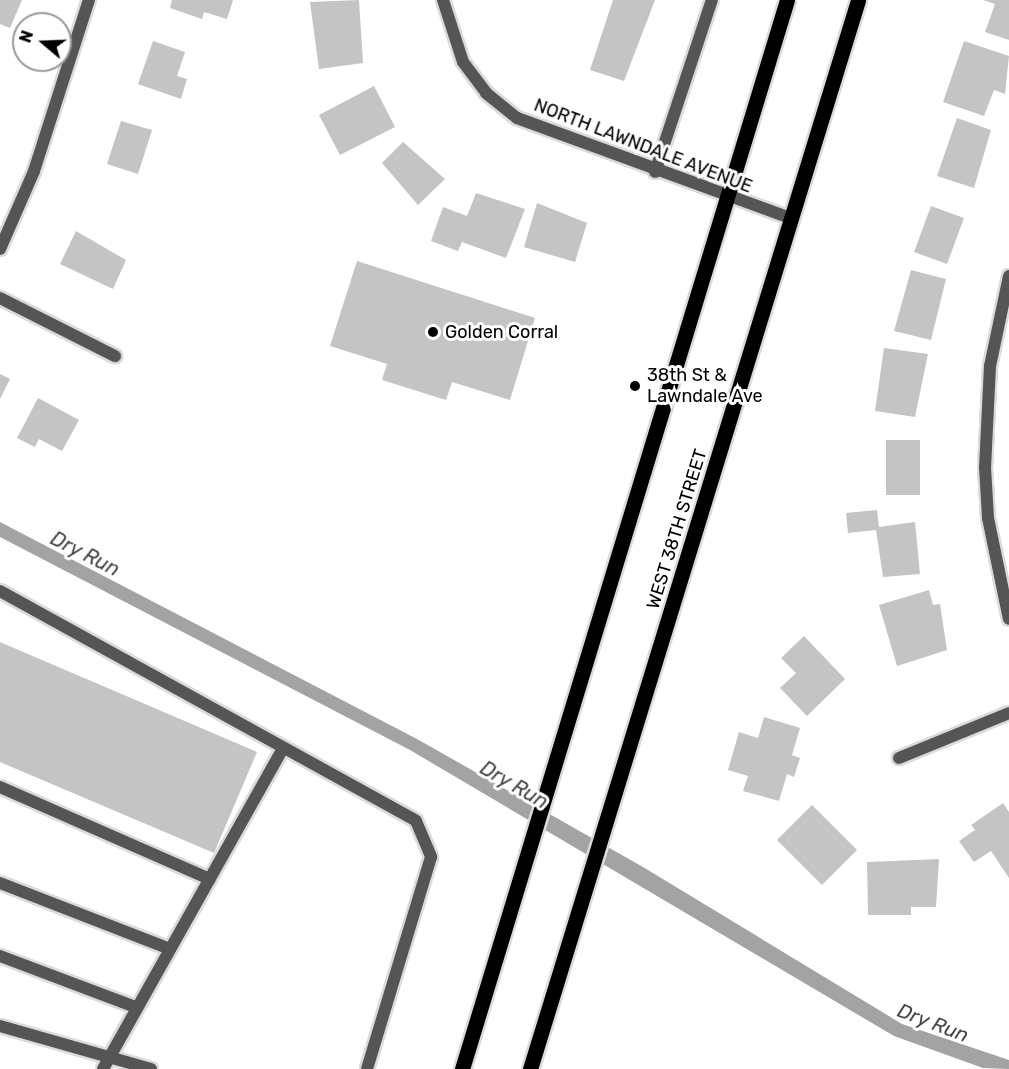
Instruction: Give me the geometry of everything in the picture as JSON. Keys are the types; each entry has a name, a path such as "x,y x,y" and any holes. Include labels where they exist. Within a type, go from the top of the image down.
{"main road":[{"path":"462,1069 552,781 788,0"},
{"name":"WEST 38TH STREET","path":"530,1069 585,897 858,0"}],"street":[{"path":"0,249 34,171 89,0"},
{"name":"NORTH LAWNDALE AVENUE","path":"443,0 463,62 504,110 538,129 728,199 791,218"},
{"path":"655,172 712,0"},
{"path":"1009,276 991,357 985,467 988,518 1009,619"},
{"path":"0,298 115,356"},
{"path":"0,591 416,821 431,857 367,1069"},
{"path":"899,758 1009,713"},
{"path":"103,1069 284,748"},
{"path":"0,786 210,879"},
{"path":"0,883 170,949"},
{"path":"0,956 136,1007"},
{"path":"0,1026 152,1069"}],"shaded area":[{"name":"Dry Run","path":"0,522 417,739 643,867 902,1024 1009,1060 1009,1069 983,1068 894,1036 410,750 0,537"}],"building":[{"path":"0,0 22,0 17,12 12,12 10,28 0,24"},
{"path":"172,0 233,0 227,19 204,12 202,19 170,8"},
{"path":"359,0 363,63 319,69 310,2"},
{"path":"613,0 655,0 624,81 590,70"},
{"path":"983,0 1009,0 1009,40 985,32 995,4"},
{"path":"153,41 185,52 177,76 187,79 181,99 138,84"},
{"path":"964,41 1009,56 1005,94 994,90 984,116 943,102"},
{"path":"374,86 395,127 340,155 319,115"},
{"path":"957,118 991,130 974,188 937,176"},
{"path":"121,121 152,130 138,174 107,164"},
{"path":"403,142 445,179 418,205 382,163"},
{"path":"476,193 525,209 506,258 462,242 458,251 431,241 443,207 467,216"},
{"path":"537,203 587,223 575,262 524,247"},
{"path":"931,206 964,218 947,264 914,252"},
{"path":"76,231 126,260 113,289 60,264"},
{"name":"Golden Corral","path":"357,261 535,318 510,400 452,382 446,400 382,380 387,364 330,346"},
{"path":"911,270 946,279 931,340 894,331"},
{"path":"884,348 928,354 915,417 875,411"},
{"path":"0,374 10,379 0,399"},
{"path":"38,398 79,420 62,451 39,439 35,447 17,438"},
{"path":"886,440 920,440 920,495 886,495"},
{"path":"877,510 879,527 915,522 920,574 883,577 876,530 848,533 846,513"},
{"path":"929,590 933,605 940,604 947,650 897,666 879,605"},
{"path":"804,636 845,679 807,716 780,688 796,673 781,658"},
{"path":"0,642 257,752 214,853 0,762"},
{"path":"764,717 800,728 792,755 800,758 794,777 787,774 779,801 743,791 748,776 728,770 739,732 758,738"},
{"path":"1003,803 1009,812 1009,878 991,851 974,862 959,841 975,830 971,825"},
{"path":"812,805 857,850 822,885 777,840"},
{"path":"939,859 936,907 911,907 911,915 868,915 867,862"}],"place":[{"name":"Golden Corral","path":"433,332"},
{"name":"38th St & Lawndale Ave","path":"635,386"}]}
